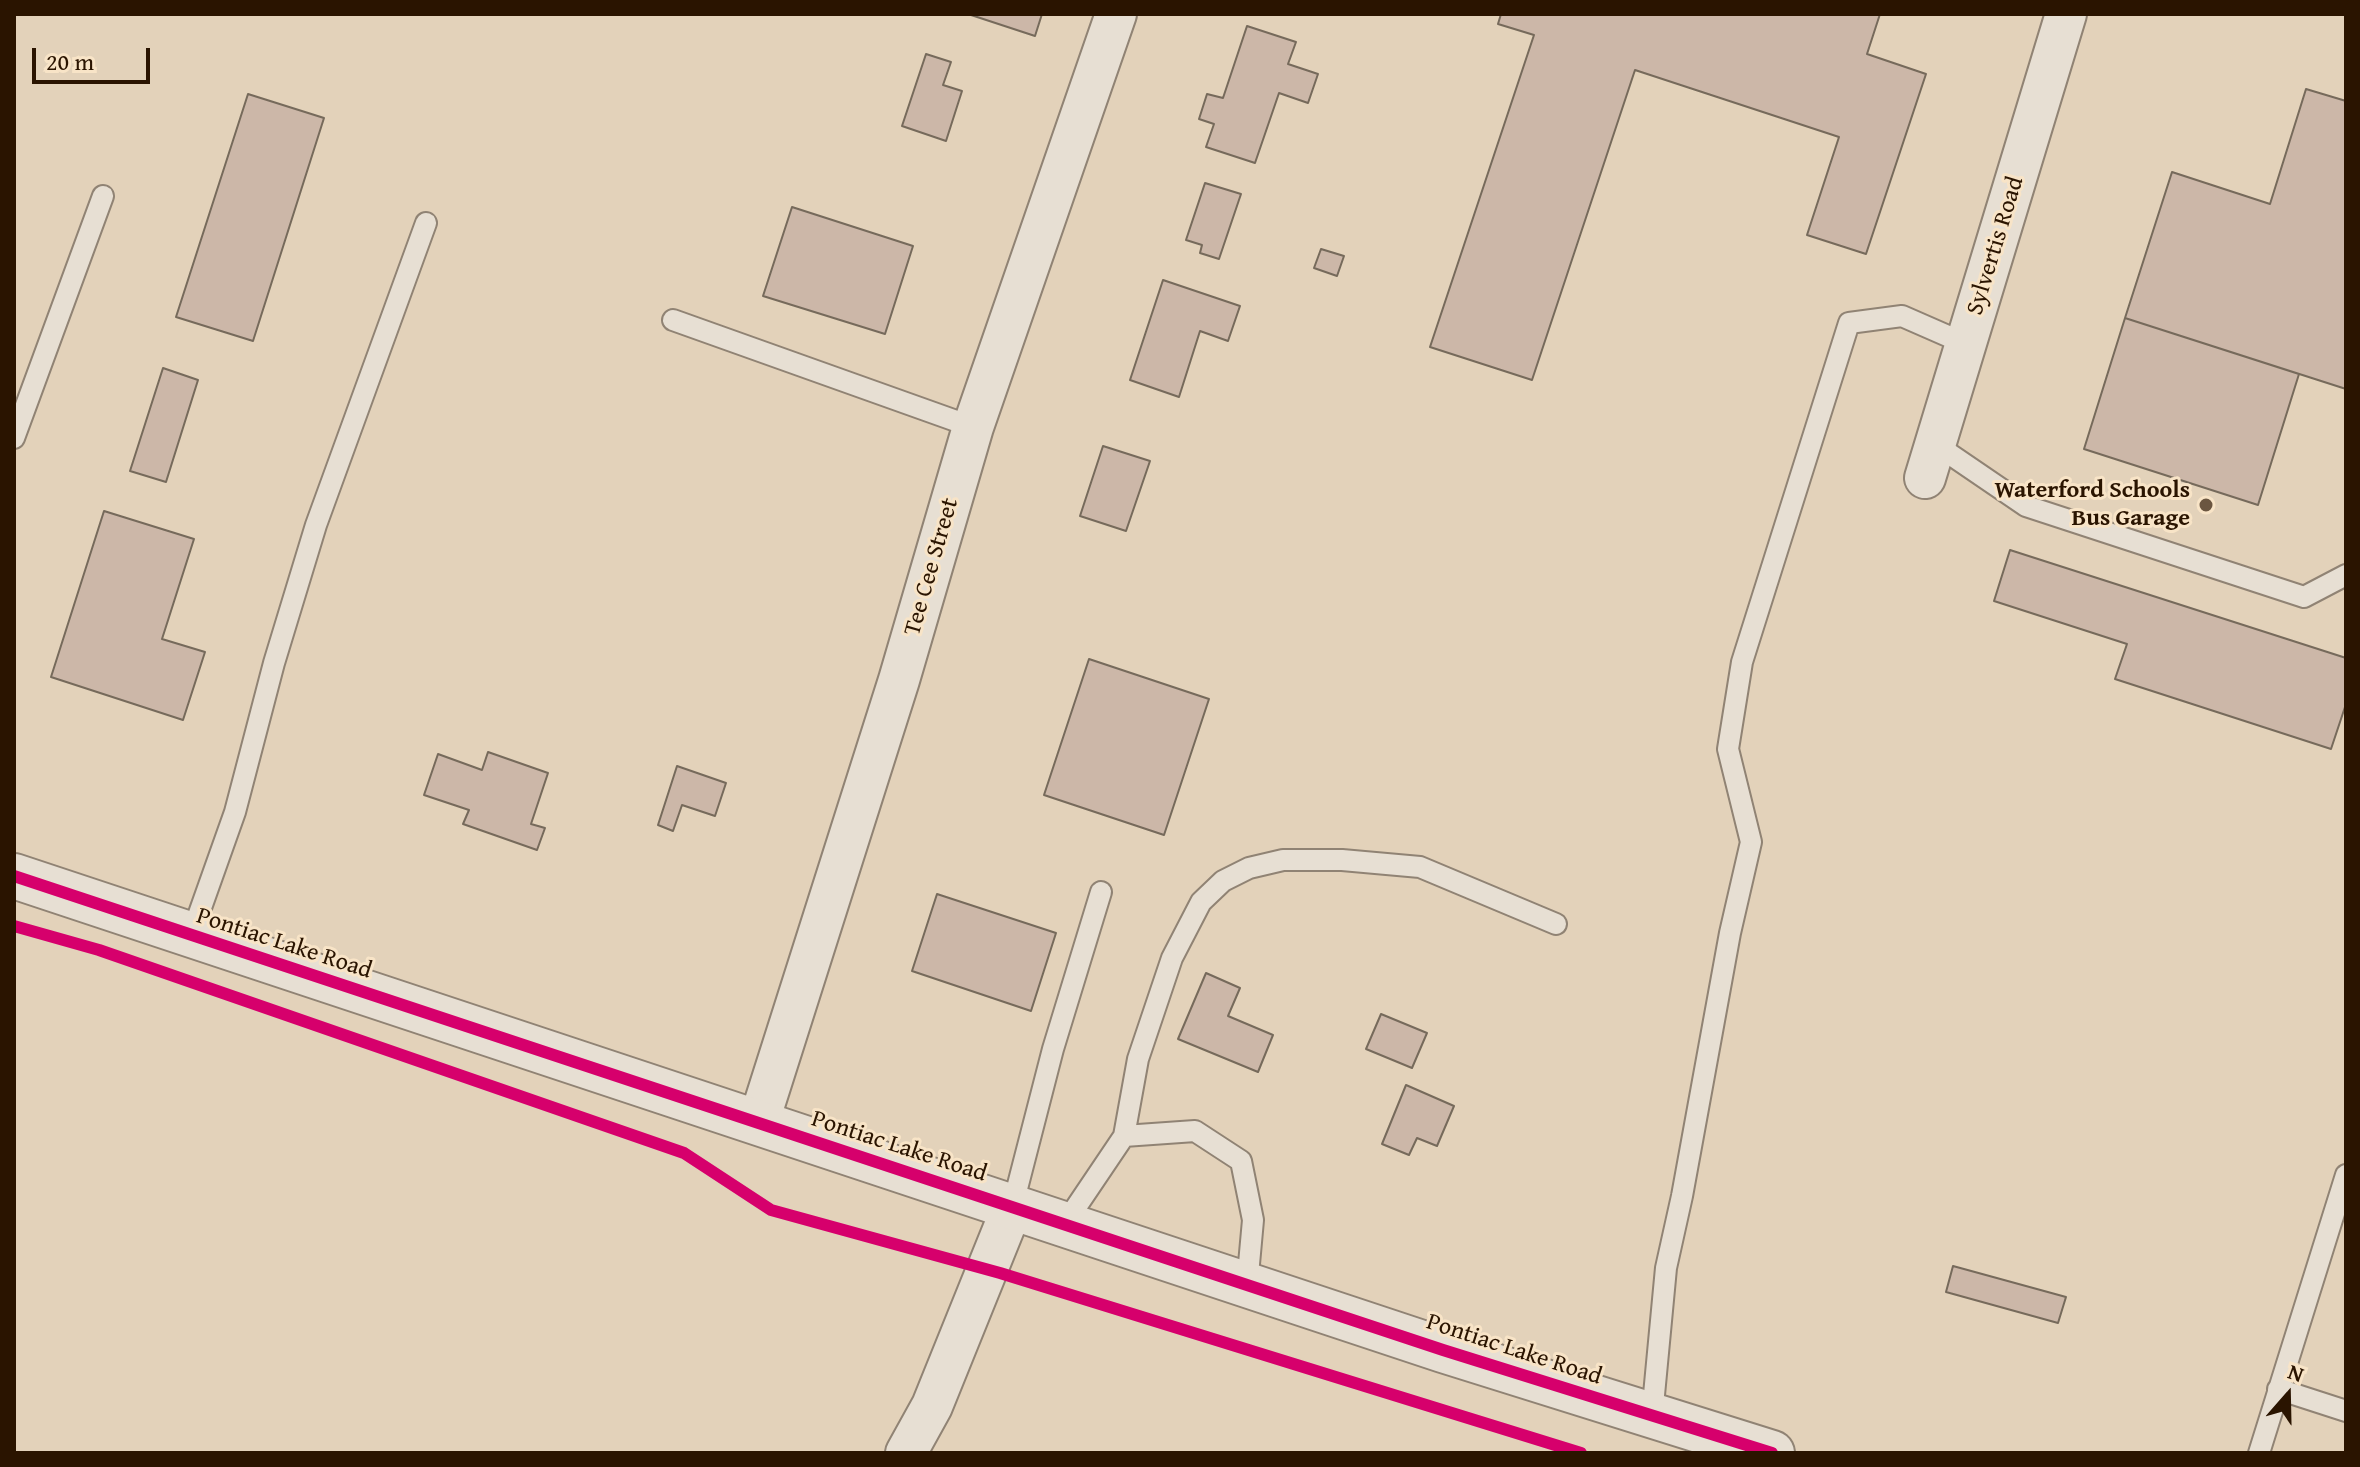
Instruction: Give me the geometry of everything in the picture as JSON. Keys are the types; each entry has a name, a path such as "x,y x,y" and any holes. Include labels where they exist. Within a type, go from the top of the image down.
{"street":[{"name":"Tee Cee Street","path":"758,1124 899,680 973,427 1116,14"},
{"name":"Sylvertis Road","path":"1930,461 2066,14"},
{"name":"Pontiac Lake Road","path":"14,876 1247,1286 1772,1453"},
{"path":"906,1453 932,1406 1012,1208"}],"lane":[{"path":"14,438 103,196"},
{"path":"191,936 235,812 274,663 316,525 426,223"},
{"path":"1652,1416 1666,1268 1730,933 1751,842 1728,749 1742,662 1849,323 1902,316 1966,344"},
{"path":"673,320 973,427"},
{"path":"1930,461 2026,506 2304,597 2346,575"},
{"path":"1064,1225 1124,1136 1138,1059 1172,958 1201,902 1223,881 1249,868 1283,860 1342,860 1420,867 1556,924"},
{"path":"1012,1208 1053,1049 1101,892"},
{"path":"1124,1136 1195,1131 1241,1161 1253,1220 1247,1286"},
{"path":"2259,1453 2346,1175"},
{"path":"2278,1389 2346,1411"}],"building":[{"path":"968,14 1042,14 1035,36"},
{"path":"1501,14 1880,14 1867,54 1926,74 1866,254 1807,235 1839,137 1635,70 1532,380 1430,347 1534,35 1498,24"},
{"path":"1247,26 1296,42 1288,64 1318,74 1308,103 1279,93 1255,163 1206,147 1214,124 1199,119 1207,94 1223,98"},
{"path":"926,54 951,62 943,85 962,91 946,141 902,126"},
{"path":"2306,89 2346,101 2346,389 2125,318 2172,172 2270,204"},
{"path":"248,94 324,118 253,341 176,317"},
{"path":"1205,183 1241,194 1219,259 1200,253 1202,245 1186,240"},
{"path":"792,207 913,246 885,334 763,296"},
{"path":"1321,249 1344,256 1337,276 1314,268"},
{"path":"1163,280 1240,306 1228,341 1200,331 1179,397 1130,380"},
{"path":"2125,318 2299,374 2258,505 2084,449"},
{"path":"163,368 198,380 166,482 130,471"},
{"path":"1103,446 1150,461 1126,531 1080,516"},
{"path":"104,511 194,539 162,639 205,652 183,720 51,677"},
{"path":"2010,550 2346,658 2346,704 2331,749 2115,679 2127,644 1994,601"},
{"path":"1089,659 1209,699 1164,835 1044,795"},
{"path":"488,752 548,773 531,824 545,828 537,850 463,824 469,810 424,795 438,754 482,770"},
{"path":"677,766 726,783 715,816 682,805 673,831 658,825"},
{"path":"937,894 1056,933 1031,1011 912,971"},
{"path":"1206,973 1240,988 1228,1016 1273,1035 1258,1072 1178,1039"},
{"path":"1381,1014 1427,1033 1412,1068 1366,1049"},
{"path":"1406,1085 1454,1106 1437,1146 1417,1138 1409,1155 1382,1144"},
{"path":"1953,1266 2066,1297 2058,1323 1946,1292"}],"cycle path":[{"path":"14,876 1443,1350 1772,1453"},
{"path":"14,926 99,950 684,1153 771,1210 1000,1273 1581,1453"}],"place":[{"name":"Waterford Schools Bus Garage","path":"2206,505"}]}
